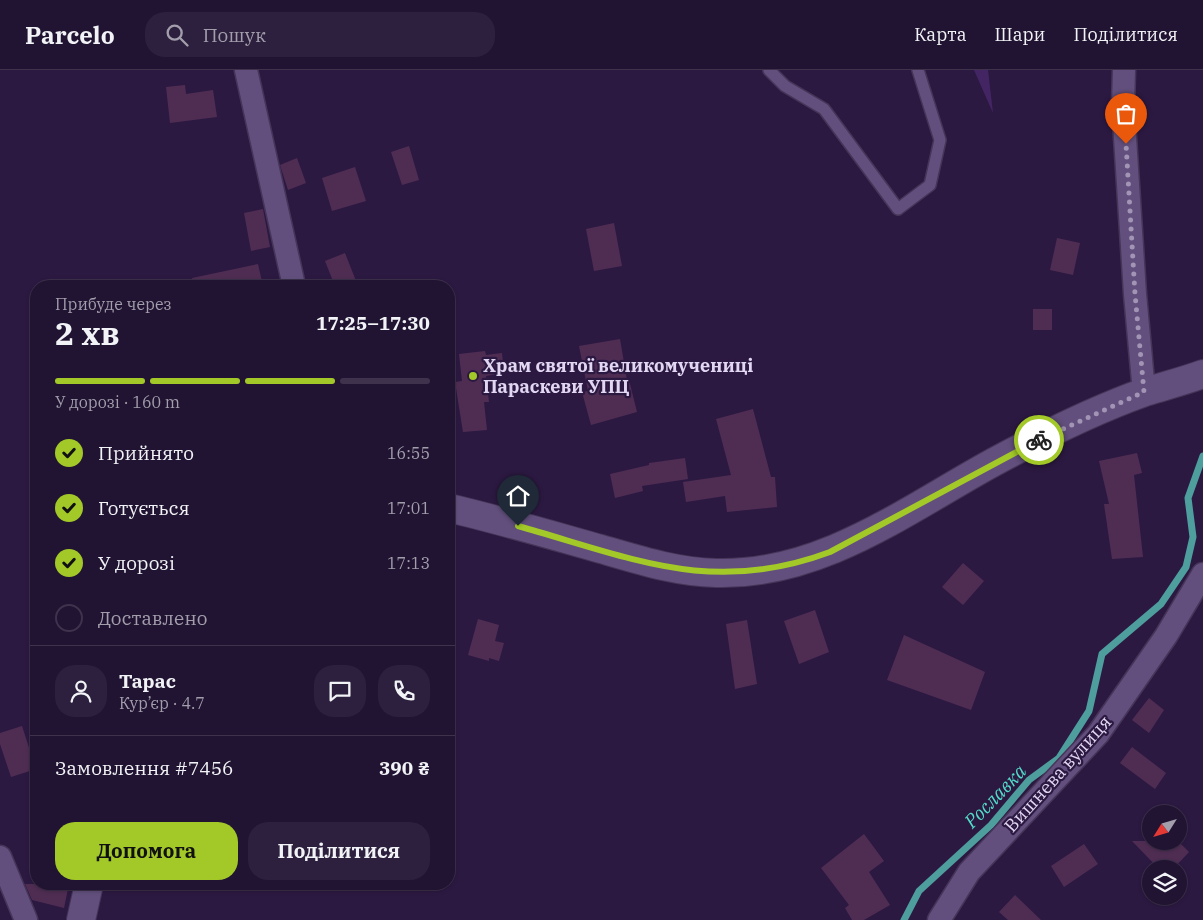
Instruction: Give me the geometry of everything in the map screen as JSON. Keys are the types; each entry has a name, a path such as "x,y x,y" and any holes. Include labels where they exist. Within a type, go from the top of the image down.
{"street":[{"path":"246,70 293,280"},
{"path":"1124,70 1123,106 1135,294 1144,392"},
{"path":"455,510 666,568 716,573 771,569 799,563 830,552 885,524 995,462 1072,424 1144,392 1203,374"},
{"name":"Вишнева вулиця","path":"944,918 970,872 1098,734 1166,636 1203,574"},
{"path":"0,857 26,920"},
{"path":"81,920 88,890"}],"lane":[{"path":"769,70 784,86 824,109 898,209 930,185 940,140 918,70"}],"shaded area":[{"path":"974,70 988,70 993,113"}],"building":[{"path":"185,85 186,94 213,90 217,117 170,123 166,87"},
{"path":"409,146 419,180 402,185 391,152"},
{"path":"297,158 306,183 288,190 280,165"},
{"path":"355,167 366,201 332,211 322,178"},
{"path":"263,209 270,247 251,251 244,213"},
{"path":"614,223 622,266 594,271 586,229"},
{"path":"1057,238 1080,243 1073,275 1050,270"},
{"path":"345,253 356,280 333,280 325,261"},
{"path":"258,264 262,280 192,280 192,278"},
{"path":"1033,309 1052,309 1052,330 1033,330"},
{"path":"620,339 627,380 629,380 637,412 591,425 582,392 588,391 579,346"},
{"path":"485,351 486,355 502,353 504,373 486,376 489,402 484,402 487,430 463,432 455,382 462,381 459,354"},
{"path":"753,409 771,477 775,477 777,507 727,512 725,496 686,502 683,482 731,475 716,419"},
{"path":"1137,453 1142,473 1134,475 1143,557 1112,559 1104,504 1109,504 1099,461"},
{"path":"685,458 688,479 642,486 643,491 615,498 610,474 649,465 649,463"},
{"path":"963,563 984,581 963,605 942,587"},
{"path":"815,610 829,652 799,664 784,621"},
{"path":"478,619 499,625 495,641 504,643 499,661 489,658 489,661 468,655"},
{"path":"747,620 757,684 735,689 726,624"},
{"path":"904,635 985,672 971,710 887,680"},
{"path":"1149,698 1164,710 1149,733 1132,720"},
{"path":"22,726 30,751 30,771 11,777 0,744 0,733"},
{"path":"1132,747 1166,773 1155,789 1120,763"},
{"path":"864,834 884,861 869,872 890,905 864,920 852,920 845,908 849,905 821,868"},
{"path":"1132,841 1142,841 1142,850 1187,850 1189,852 1181,860 1150,860"},
{"path":"1084,844 1098,864 1064,887 1051,866"},
{"path":"25,884 30,884 30,890 68,890 64,908 32,900"},
{"path":"1015,895 1041,920 1008,920 999,912"}],"waterway":[{"name":"Рославка","path":"904,920 919,891 991,825 1029,780 1059,758 1089,711 1102,654 1161,604 1186,567 1193,537 1188,498 1203,456"}],"way so far":[{"path":"1039,440 1144,392 1135,294 1126,144"}],"place":[{"name":"Храм святої великомучениці Параскеви УПЦ","path":"473,376"}],"route":[{"path":"518,526 666,568 716,573 771,569 799,563 830,552 1039,440"}]}
